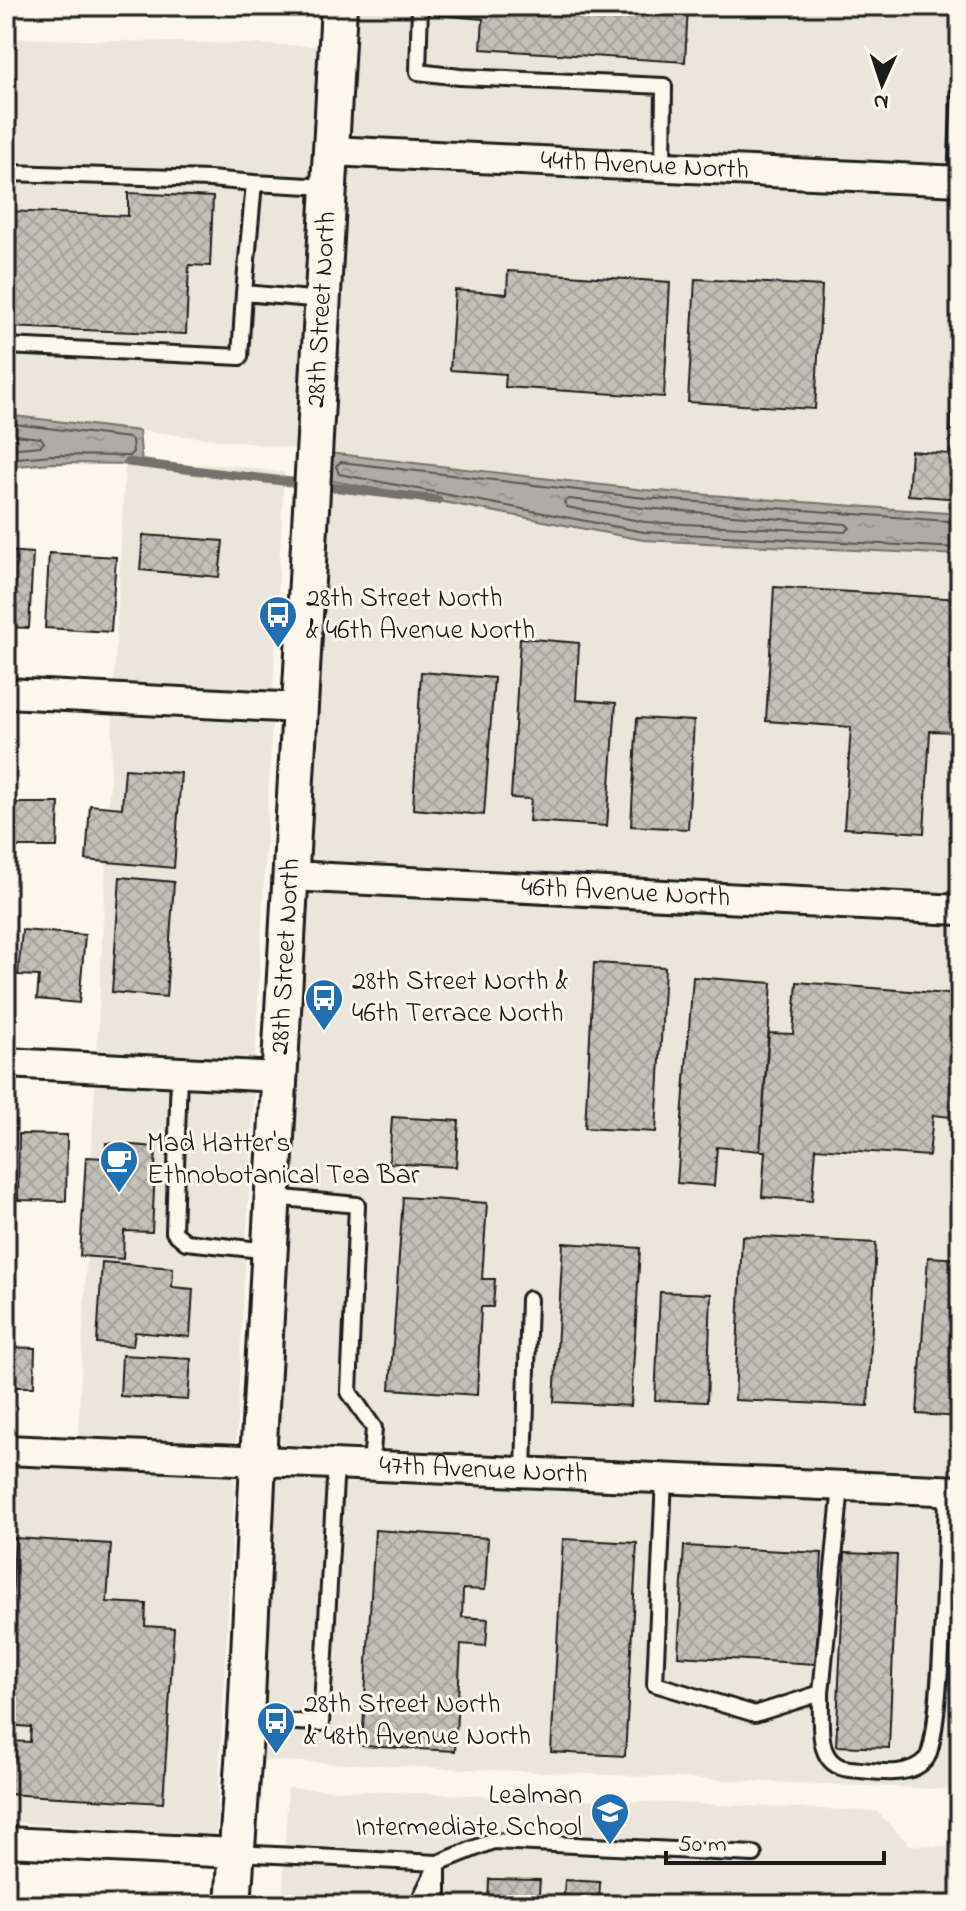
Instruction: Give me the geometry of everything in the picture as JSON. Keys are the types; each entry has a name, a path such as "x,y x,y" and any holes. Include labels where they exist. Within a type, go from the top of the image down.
{"street":[{"name":"28th Street North","path":"233,1905 246,1720 339,6"},
{"name":"44th Avenue North","path":"331,151 958,181"},
{"path":"6,693 300,708"},
{"name":"46th Avenue North","path":"290,876 960,910"},
{"path":"6,1063 279,1077"},
{"name":"47th Avenue North","path":"6,1450 954,1491"},
{"path":"6,1842 236,1853"}],"lane":[{"path":"420,6 418,72 460,77 664,86 663,167"},
{"path":"958,181 960,88"},
{"path":"6,173 210,179 329,187"},
{"path":"6,346 240,357 254,183"},
{"path":"244,293 322,300"},
{"path":"179,1072 174,1232 186,1242 270,1251"},
{"path":"272,1197 357,1205 349,1392 374,1428 371,1465"},
{"path":"524,1472 529,1299"},
{"path":"246,1720 321,1723 336,1463"},
{"path":"664,1478 655,1684 755,1714 821,1693"},
{"path":"841,1486 821,1693 823,1747 832,1764 845,1769 904,1772 915,1768 932,1751 954,1491"},
{"path":"236,1853 438,1863 493,1841 754,1854"},
{"path":"417,1905 438,1863"},
{"path":"438,1863 438,1905"}],"shaded area":[{"path":"354,6 960,6 960,165 347,135"},
{"path":"6,38 321,46 299,449 6,415"},
{"path":"345,169 960,198 960,514 645,490 329,453"},
{"path":"125,464 232,465 284,473 273,690 114,682"},
{"path":"328,480 643,540 960,555 960,893 306,860"},
{"path":"113,716 272,724 255,1059 97,1050"},
{"path":"305,894 960,927 960,1474 274,1444"},
{"path":"95,1084 254,1092 236,1442 78,1436"},
{"path":"6,1468 235,1476 216,1835 6,1822"},
{"path":"272,1477 960,1508 960,1790 258,1760"},
{"name":"Lealman Intermediate School","path":"288,1788 876,1811 910,1845 960,1847 960,1905 282,1905"}],"water":[{"path":"6,415 139,431 142,464 52,463 6,467"},
{"path":"329,453 645,490 960,514 960,555 643,540 328,480"}],"building":[{"path":"440,6 688,6 685,62 481,49 483,19 439,15"},
{"path":"128,193 213,197 210,266 189,265 186,334 6,327 6,211 128,216"},
{"path":"508,271 670,282 664,397 505,387 506,374 450,370 455,290 507,294"},
{"path":"695,279 822,286 815,409 688,402"},
{"path":"959,279 960,499 908,495 911,451 949,454"},
{"path":"143,535 223,541 219,577 140,570"},
{"path":"6,551 33,553 29,628 6,627"},
{"path":"49,553 116,557 111,632 45,628"},
{"path":"774,587 960,599 960,647 957,647 953,704 959,704 957,732 930,731 924,833 844,828 851,727 766,721"},
{"path":"520,638 579,643 576,700 616,703 607,826 529,821 531,799 511,798"},
{"path":"421,672 494,678 484,815 413,809"},
{"path":"959,704 960,833 951,833"},
{"path":"637,718 694,721 688,829 631,826"},
{"path":"125,769 181,773 174,868 86,860 90,805 122,808"},
{"path":"6,803 59,803 57,847 6,847"},
{"path":"120,877 174,882 166,997 112,992"},
{"path":"22,930 85,935 79,1003 37,999 39,976 18,975"},
{"path":"594,963 665,967 656,1132 585,1128"},
{"path":"693,977 772,983 760,1151 717,1147 714,1186 677,1183"},
{"path":"797,982 960,995 960,1118 933,1115 929,1156 816,1148 812,1201 762,1197 765,1151 760,1151 769,1033 793,1034"},
{"path":"392,1117 459,1121 456,1167 389,1163"},
{"path":"19,1134 67,1135 66,1201 18,1200"},
{"name":"Mad Hatter's Ethnobotanical Tea Bar","path":"106,1143 156,1147 152,1232 124,1231 123,1259 80,1256 86,1157 105,1158"},
{"path":"403,1197 487,1203 482,1279 495,1279 493,1307 481,1307 477,1395 390,1389"},
{"path":"742,1236 876,1243 868,1406 735,1400"},
{"path":"563,1243 640,1248 631,1406 554,1402"},
{"path":"928,1257 960,1259 960,1417 917,1414"},
{"path":"102,1262 173,1268 172,1287 193,1289 190,1337 135,1332 133,1346 97,1343"},
{"path":"660,1292 711,1294 707,1402 655,1400"},
{"path":"6,1347 35,1348 34,1387 6,1387"},
{"path":"122,1355 191,1359 188,1400 120,1396"},
{"path":"375,1530 488,1538 485,1590 463,1589 462,1617 488,1619 486,1646 461,1644 455,1751 362,1746"},
{"path":"15,1538 111,1544 107,1602 146,1604 145,1626 174,1628 163,1803 6,1794 6,1741 30,1742 31,1727 6,1725"},
{"path":"563,1539 637,1543 625,1756 551,1752"},
{"path":"684,1546 822,1553 816,1664 678,1656"},
{"path":"845,1553 897,1555 889,1748 836,1746"},
{"path":"489,1879 540,1880 538,1905 488,1905"},
{"path":"565,1880 600,1882 599,1905 563,1905"}],"waterway":[{"path":"128,462 438,500"}],"place":[{"name":"28th Street North & 46th Avenue North","path":"278,649"},
{"name":"28th Street North & 46th Terrace North","path":"324,1032"},
{"name":"Mad Hatter's Ethnobotanical Tea Bar","path":"119,1194"},
{"name":"28th Street North & 48th Avenue North","path":"276,1755"},
{"name":"Lealman Intermediate School","path":"610,1846"}]}
